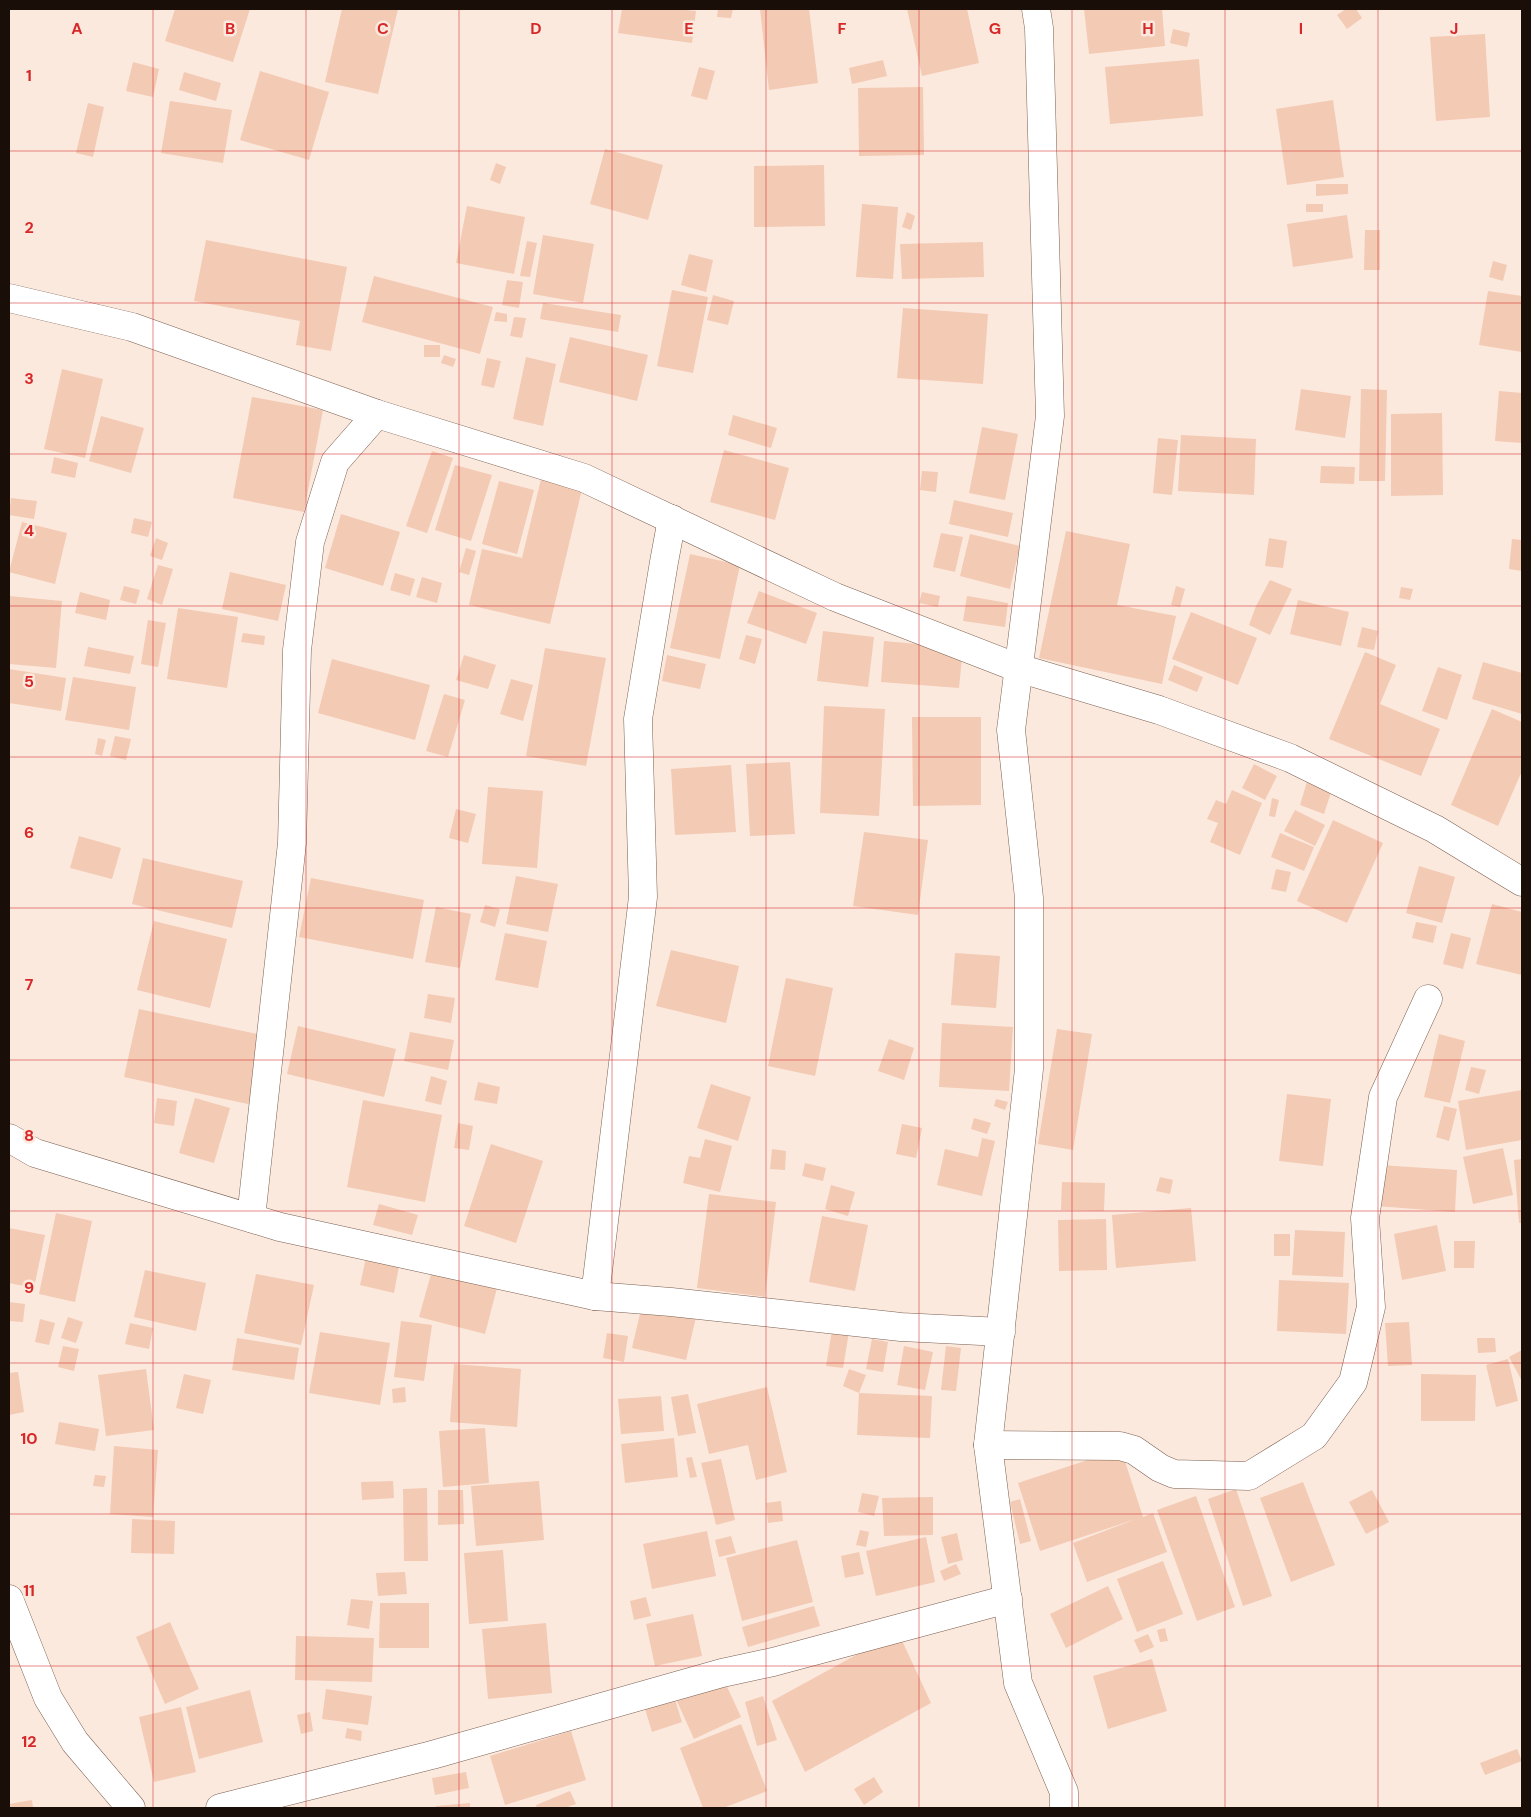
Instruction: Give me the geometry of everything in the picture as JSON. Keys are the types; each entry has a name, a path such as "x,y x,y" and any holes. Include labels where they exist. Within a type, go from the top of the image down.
{"street":[{"path":"1036,9 1039,28 1050,416 1011,730 1028,898 1029,1069 988,1445 1018,1683 1064,1792 1064,1808"},
{"path":"9,298 132,328 377,414 584,478 835,597 1018,668 1159,710 1290,758 1435,829 1522,882"},
{"path":"251,1218 292,843 297,650 310,542 335,462 377,414"},
{"path":"595,1296 643,897 638,719 672,519"},
{"path":"988,1445 1120,1446 1134,1450 1143,1458 1174,1474 1249,1476 1314,1436 1353,1382 1370,1307 1365,1218 1383,1097 1428,999"},
{"path":"9,1138 35,1153 280,1227 595,1296 671,1302 901,1327 1000,1332"},
{"path":"9,1599 48,1698 75,1742 131,1808"},
{"path":"220,1808 432,1755 666,1688 1008,1599"}],"building":[{"path":"175,9 250,9 233,62 165,41"},
{"path":"342,9 398,9 378,94 325,82"},
{"path":"622,9 696,11 692,43 618,33"},
{"path":"718,9 733,9 731,18 717,17"},
{"path":"760,9 809,9 818,83 769,90"},
{"path":"907,9 967,9 979,63 922,76"},
{"path":"1084,9 1162,9 1165,46 1089,54"},
{"path":"1346,9 1356,9 1362,18 1347,29 1337,15"},
{"path":"1173,29 1190,33 1187,47 1170,43"},
{"path":"1485,34 1490,117 1436,121 1430,37"},
{"path":"1199,59 1203,116 1110,124 1105,67"},
{"path":"883,60 887,76 852,84 849,68"},
{"path":"133,62 159,69 153,97 126,91"},
{"path":"699,67 715,71 707,100 691,96"},
{"path":"260,71 329,92 309,160 240,140"},
{"path":"184,72 221,83 216,101 179,90"},
{"path":"923,87 924,155 859,156 858,88"},
{"path":"1333,100 1344,177 1287,185 1276,109"},
{"path":"170,101 232,110 223,163 161,153"},
{"path":"88,103 104,107 93,157 76,153"},
{"path":"605,149 663,165 648,220 590,204"},
{"path":"496,163 506,167 500,184 490,180"},
{"path":"824,165 825,226 754,227 754,166"},
{"path":"1316,184 1348,184 1348,194 1316,196"},
{"path":"862,204 898,207 893,279 856,277"},
{"path":"1306,204 1323,204 1323,212 1306,212"},
{"path":"467,206 525,217 514,274 456,263"},
{"path":"907,212 915,216 911,230 902,227"},
{"path":"1347,215 1353,258 1293,267 1287,224"},
{"path":"1365,230 1380,230 1380,270 1364,270"},
{"path":"543,235 594,244 583,303 533,294"},
{"path":"206,240 347,267 331,351 296,345 300,321 194,301"},
{"path":"527,241 537,243 530,277 520,276"},
{"path":"983,242 984,277 902,279 900,244"},
{"path":"689,254 713,260 706,292 681,285"},
{"path":"1493,261 1507,265 1503,281 1489,277"},
{"path":"374,276 493,307 480,354 362,322"},
{"path":"507,280 523,282 519,308 502,305"},
{"path":"672,290 708,297 693,373 657,366"},
{"path":"1488,291 1522,296 1522,352 1479,345"},
{"path":"713,295 734,301 728,325 707,320"},
{"path":"543,303 621,315 618,332 540,319"},
{"path":"903,308 988,314 983,384 897,378"},
{"path":"496,312 507,314 507,322 494,321"},
{"path":"514,317 526,318 522,338 510,336"},
{"path":"570,337 648,355 637,401 559,382"},
{"path":"424,345 440,345 440,357 424,357"},
{"path":"444,355 456,359 453,367 441,363"},
{"path":"526,357 556,364 543,426 513,419"},
{"path":"487,358 501,361 494,388 481,385"},
{"path":"62,369 103,379 85,458 44,449"},
{"path":"1301,389 1351,396 1345,438 1295,430"},
{"path":"1361,389 1387,390 1385,481 1359,481"},
{"path":"1499,391 1522,393 1522,443 1495,441"},
{"path":"252,397 323,410 304,512 233,498"},
{"path":"1442,413 1443,495 1391,496 1391,414"},
{"path":"733,415 777,428 771,448 728,435"},
{"path":"101,416 144,428 131,473 89,461"},
{"path":"982,427 1018,434 1005,500 969,493"},
{"path":"1181,435 1256,439 1254,495 1178,491"},
{"path":"1158,438 1178,440 1172,495 1153,493"},
{"path":"724,450 789,468 775,520 710,502"},
{"path":"432,451 453,458 427,533 406,526"},
{"path":"54,457 78,463 75,478 51,473"},
{"path":"455,465 492,475 471,541 435,530"},
{"path":"1321,466 1355,467 1354,484 1320,483"},
{"path":"922,471 938,472 936,492 920,490"},
{"path":"542,475 583,485 550,624 469,605 482,549 522,558"},
{"path":"499,481 534,490 517,554 482,544"},
{"path":"11,498 37,501 34,519 9,515"},
{"path":"954,500 1013,513 1008,537 949,524"},
{"path":"341,514 400,532 383,586 325,568"},
{"path":"134,518 152,522 148,537 131,533"},
{"path":"22,522 67,533 55,584 9,572"},
{"path":"1066,531 1130,544 1117,605 1176,616 1162,684 1039,658"},
{"path":"941,533 963,537 955,572 933,567"},
{"path":"970,534 1020,546 1010,589 960,576"},
{"path":"156,538 168,543 162,560 150,556"},
{"path":"1269,538 1287,541 1283,568 1265,566"},
{"path":"1512,539 1522,540 1522,571 1509,569"},
{"path":"466,548 476,551 469,575 459,572"},
{"path":"690,554 740,565 720,659 670,648"},
{"path":"158,565 173,569 162,605 147,599"},
{"path":"230,572 286,585 278,621 222,609"},
{"path":"395,573 415,579 410,596 390,590"},
{"path":"422,577 442,583 437,603 416,597"},
{"path":"1270,580 1292,589 1270,635 1249,625 1256,606"},
{"path":"124,586 140,590 136,604 120,600"},
{"path":"1176,586 1185,589 1180,607 1171,605"},
{"path":"1401,587 1413,589 1410,600 1399,598"},
{"path":"759,591 817,613 806,644 747,623"},
{"path":"80,592 110,600 106,620 75,613"},
{"path":"922,592 940,596 938,607 919,603"},
{"path":"9,596 62,601 56,668 9,664"},
{"path":"967,596 1008,603 1005,627 963,621"},
{"path":"1298,600 1349,612 1341,646 1290,634"},
{"path":"178,608 238,617 227,688 167,679"},
{"path":"1191,612 1257,638 1238,685 1172,659"},
{"path":"148,620 166,623 158,667 141,664"},
{"path":"1362,627 1378,631 1374,650 1357,647"},
{"path":"823,631 874,637 868,687 817,681"},
{"path":"243,633 265,636 264,645 241,642"},
{"path":"746,635 762,639 755,664 739,659"},
{"path":"884,641 963,648 959,688 881,682"},
{"path":"88,647 134,656 130,674 84,666"},
{"path":"545,648 606,658 586,766 526,756"},
{"path":"1365,652 1396,665 1380,704 1440,729 1421,776 1329,739"},
{"path":"464,655 496,665 488,689 456,680"},
{"path":"667,655 706,664 700,689 662,681"},
{"path":"332,659 430,685 415,740 318,713"},
{"path":"1483,662 1522,673 1522,714 1472,699"},
{"path":"1174,665 1203,677 1197,692 1168,680"},
{"path":"1438,667 1462,675 1447,720 1422,711"},
{"path":"9,669 66,678 61,711 9,703"},
{"path":"73,677 136,687 129,730 65,720"},
{"path":"511,679 533,685 523,721 500,714"},
{"path":"444,694 465,700 448,757 426,751"},
{"path":"824,706 885,709 879,816 820,813"},
{"path":"1492,709 1522,722 1522,771 1498,826 1451,805"},
{"path":"912,717 981,717 981,805 913,806"},
{"path":"115,736 131,739 126,760 110,756"},
{"path":"98,738 106,740 102,756 95,754"},
{"path":"790,762 795,834 750,836 746,764"},
{"path":"1254,764 1277,776 1265,800 1242,788"},
{"path":"731,765 736,832 675,835 671,769"},
{"path":"1309,775 1334,783 1324,814 1300,805"},
{"path":"488,787 543,791 537,868 482,864"},
{"path":"1232,790 1262,803 1240,855 1210,842 1218,823 1207,819 1216,800 1226,804"},
{"path":"1272,798 1279,800 1275,817 1269,816"},
{"path":"456,809 476,814 468,843 449,838"},
{"path":"1295,810 1325,825 1315,846 1284,831"},
{"path":"1333,820 1383,843 1347,923 1297,901"},
{"path":"864,832 928,840 918,915 853,906"},
{"path":"1280,833 1314,847 1304,871 1271,857"},
{"path":"79,836 121,848 112,879 70,868"},
{"path":"143,858 243,881 232,928 132,904"},
{"path":"1419,866 1455,877 1442,923 1406,913"},
{"path":"1276,869 1291,872 1286,892 1271,889"},
{"path":"516,876 558,884 548,932 506,924"},
{"path":"311,878 424,900 413,959 299,937"},
{"path":"1492,904 1522,912 1522,975 1476,964"},
{"path":"485,905 500,909 495,927 480,922"},
{"path":"436,907 471,914 460,968 425,962"},
{"path":"154,921 227,939 210,1008 137,990"},
{"path":"1416,922 1437,926 1433,943 1412,938"},
{"path":"505,933 547,941 538,988 495,980"},
{"path":"1451,933 1471,938 1463,969 1443,964"},
{"path":"671,950 739,966 726,1023 656,1006"},
{"path":"955,953 1000,956 996,1008 951,1005"},
{"path":"786,978 833,988 815,1076 768,1066"},
{"path":"428,994 455,998 451,1023 424,1018"},
{"path":"139,1009 267,1036 252,1105 124,1077"},
{"path":"942,1023 1013,1027 1009,1091 939,1087"},
{"path":"298,1026 396,1049 384,1097 287,1074"},
{"path":"1057,1029 1092,1034 1073,1150 1038,1144"},
{"path":"410,1032 454,1040 448,1070 404,1061"},
{"path":"1439,1034 1465,1041 1450,1103 1424,1097"},
{"path":"889,1039 914,1048 904,1080 878,1071"},
{"path":"1471,1067 1486,1070 1479,1094 1465,1090"},
{"path":"431,1076 447,1081 441,1105 425,1101"},
{"path":"478,1082 500,1087 497,1104 474,1100"},
{"path":"711,1084 751,1097 738,1141 697,1128"},
{"path":"1522,1090 1522,1140 1466,1150 1458,1101"},
{"path":"1287,1094 1331,1099 1323,1166 1279,1161"},
{"path":"157,1098 177,1101 174,1126 154,1123"},
{"path":"195,1098 230,1108 214,1163 179,1153"},
{"path":"996,1099 1008,1102 1005,1110 994,1106"},
{"path":"363,1100 442,1115 425,1202 347,1187"},
{"path":"1444,1106 1457,1109 1449,1141 1436,1137"},
{"path":"974,1118 991,1123 987,1134 971,1129"},
{"path":"458,1123 473,1126 469,1150 454,1148"},
{"path":"902,1124 922,1128 916,1158 896,1154"},
{"path":"982,1138 995,1141 982,1196 937,1185 945,1149 978,1157"},
{"path":"705,1139 732,1146 720,1192 683,1183 689,1156 700,1158"},
{"path":"491,1144 543,1161 516,1243 464,1226"},
{"path":"1503,1148 1513,1195 1473,1204 1463,1157"},
{"path":"772,1149 786,1151 785,1170 770,1169"},
{"path":"1522,1159 1522,1223 1519,1223 1514,1160"},
{"path":"805,1163 826,1168 823,1181 802,1176"},
{"path":"1379,1165 1457,1170 1455,1212 1376,1206"},
{"path":"1160,1177 1173,1180 1170,1194 1156,1191"},
{"path":"1062,1182 1105,1183 1104,1211 1061,1210"},
{"path":"831,1185 855,1192 848,1216 825,1209"},
{"path":"709,1194 776,1202 765,1297 697,1288"},
{"path":"379,1204 418,1215 412,1235 373,1225"},
{"path":"1191,1208 1196,1261 1116,1268 1112,1215"},
{"path":"56,1213 92,1221 75,1302 39,1294"},
{"path":"822,1216 868,1225 855,1291 809,1282"},
{"path":"1106,1219 1107,1270 1059,1271 1058,1220"},
{"path":"1437,1225 1446,1271 1402,1280 1394,1234"},
{"path":"9,1228 45,1235 34,1288 9,1283"},
{"path":"1295,1230 1345,1232 1343,1277 1292,1275"},
{"path":"1274,1234 1290,1234 1290,1256 1274,1256"},
{"path":"1454,1241 1475,1241 1474,1268 1454,1268"},
{"path":"368,1249 401,1255 394,1293 360,1285"},
{"path":"433,1267 498,1284 485,1334 419,1317"},
{"path":"145,1270 206,1283 196,1331 134,1317"},
{"path":"256,1274 314,1285 301,1345 244,1333"},
{"path":"1279,1280 1349,1283 1346,1334 1277,1331"},
{"path":"9,1302 25,1304 23,1322 9,1321"},
{"path":"642,1305 696,1317 686,1360 632,1348"},
{"path":"68,1317 83,1322 76,1343 61,1338"},
{"path":"40,1319 55,1323 49,1345 35,1342"},
{"path":"401,1321 432,1325 424,1381 394,1377"},
{"path":"1409,1322 1412,1365 1388,1366 1385,1323"},
{"path":"130,1323 153,1328 149,1349 125,1344"},
{"path":"832,1330 849,1332 843,1368 826,1366"},
{"path":"320,1332 390,1343 380,1405 309,1393"},
{"path":"607,1333 628,1336 624,1362 603,1358"},
{"path":"237,1338 299,1348 294,1380 232,1370"},
{"path":"1477,1338 1495,1338 1496,1352 1478,1353"},
{"path":"872,1339 888,1342 883,1372 866,1369"},
{"path":"63,1346 79,1349 74,1371 58,1367"},
{"path":"904,1346 933,1352 925,1390 897,1385"},
{"path":"946,1346 961,1348 956,1391 941,1390"},
{"path":"1522,1350 1522,1381 1509,1357"},
{"path":"1508,1359 1518,1401 1496,1407 1486,1365"},
{"path":"454,1364 521,1369 517,1427 450,1422"},
{"path":"146,1369 154,1430 106,1436 98,1375"},
{"path":"849,1369 866,1375 859,1393 843,1386"},
{"path":"18,1372 24,1412 9,1415 9,1373"},
{"path":"184,1374 211,1380 203,1414 176,1408"},
{"path":"1421,1374 1476,1375 1475,1421 1421,1421"},
{"path":"405,1387 406,1402 393,1403 392,1389"},
{"path":"767,1387 787,1472 756,1480 748,1445 709,1454 697,1404"},
{"path":"859,1393 932,1396 930,1438 857,1435"},
{"path":"688,1394 696,1433 678,1436 671,1397"},
{"path":"661,1396 664,1431 621,1434 618,1399"},
{"path":"59,1422 99,1429 95,1451 55,1444"},
{"path":"485,1428 489,1483 443,1487 439,1431"},
{"path":"674,1438 678,1477 625,1483 621,1444"},
{"path":"114,1446 158,1450 153,1517 110,1514"},
{"path":"1121,1449 1143,1517 1153,1513 1167,1552 1087,1582 1073,1543 1136,1519 1040,1551 1018,1483"},
{"path":"692,1457 697,1477 690,1478 686,1458"},
{"path":"721,1459 735,1520 716,1525 701,1463"},
{"path":"95,1475 106,1476 104,1487 93,1486"},
{"path":"393,1481 394,1498 362,1500 361,1482"},
{"path":"539,1481 544,1540 476,1546 471,1486"},
{"path":"1303,1482 1335,1565 1291,1582 1260,1498"},
{"path":"427,1488 428,1561 404,1561 403,1489"},
{"path":"1236,1489 1272,1596 1243,1606 1208,1499"},
{"path":"438,1490 463,1490 464,1524 438,1525"},
{"path":"1372,1490 1389,1522 1366,1534 1349,1502"},
{"path":"862,1493 879,1496 874,1516 858,1512"},
{"path":"1196,1496 1235,1607 1197,1621 1157,1510"},
{"path":"933,1497 933,1535 884,1536 882,1498"},
{"path":"1020,1499 1031,1541 1020,1544 1010,1502"},
{"path":"781,1501 783,1521 768,1523 766,1503"},
{"path":"132,1519 175,1521 174,1554 131,1553"},
{"path":"860,1530 869,1532 866,1547 856,1545"},
{"path":"707,1531 716,1576 652,1589 643,1544"},
{"path":"957,1533 963,1560 948,1564 941,1537"},
{"path":"731,1536 736,1553 719,1557 715,1540"},
{"path":"926,1537 935,1582 876,1596 866,1551"},
{"path":"797,1540 813,1602 742,1621 726,1558"},
{"path":"503,1550 508,1621 469,1624 464,1553"},
{"path":"859,1552 864,1574 845,1578 841,1556"},
{"path":"1163,1561 1183,1614 1137,1632 1117,1579"},
{"path":"956,1564 961,1574 944,1581 940,1571"},
{"path":"405,1572 407,1594 378,1596 376,1573"},
{"path":"1108,1586 1123,1619 1066,1648 1050,1614"},
{"path":"646,1597 651,1616 634,1620 630,1601"},
{"path":"351,1599 373,1601 369,1629 347,1625"},
{"path":"380,1603 429,1603 429,1648 379,1648"},
{"path":"814,1606 820,1626 748,1647 742,1627"},
{"path":"693,1614 702,1656 655,1666 646,1624"},
{"path":"170,1622 199,1689 165,1704 136,1637"},
{"path":"546,1623 552,1693 488,1699 482,1629"},
{"path":"1165,1628 1168,1641 1160,1642 1157,1630"},
{"path":"898,1632 931,1703 805,1772 772,1701"},
{"path":"1148,1634 1154,1647 1140,1653 1134,1640"},
{"path":"296,1636 374,1638 372,1682 295,1680"},
{"path":"1152,1659 1167,1711 1108,1729 1093,1676"},
{"path":"723,1678 741,1717 694,1739 676,1699"},
{"path":"326,1689 372,1696 368,1725 322,1719"},
{"path":"250,1690 263,1742 199,1759 186,1707"},
{"path":"672,1690 682,1722 652,1732 642,1699"},
{"path":"763,1696 777,1740 757,1746 745,1702"},
{"path":"181,1707 196,1772 154,1782 139,1717"},
{"path":"310,1712 313,1731 301,1734 297,1715"},
{"path":"741,1724 767,1791 723,1808 703,1808 680,1748"},
{"path":"347,1728 362,1731 361,1741 345,1738"},
{"path":"571,1731 586,1780 505,1805 490,1756"},
{"path":"1517,1749 1522,1761 1485,1775 1480,1763"},
{"path":"466,1772 469,1788 435,1795 432,1778"},
{"path":"874,1777 883,1792 864,1805 854,1789"},
{"path":"570,1791 576,1804 565,1808 537,1808 536,1805"},
{"path":"32,1800 33,1808 9,1808 9,1804"},
{"path":"470,1803 470,1808 436,1808 436,1806"}]}
